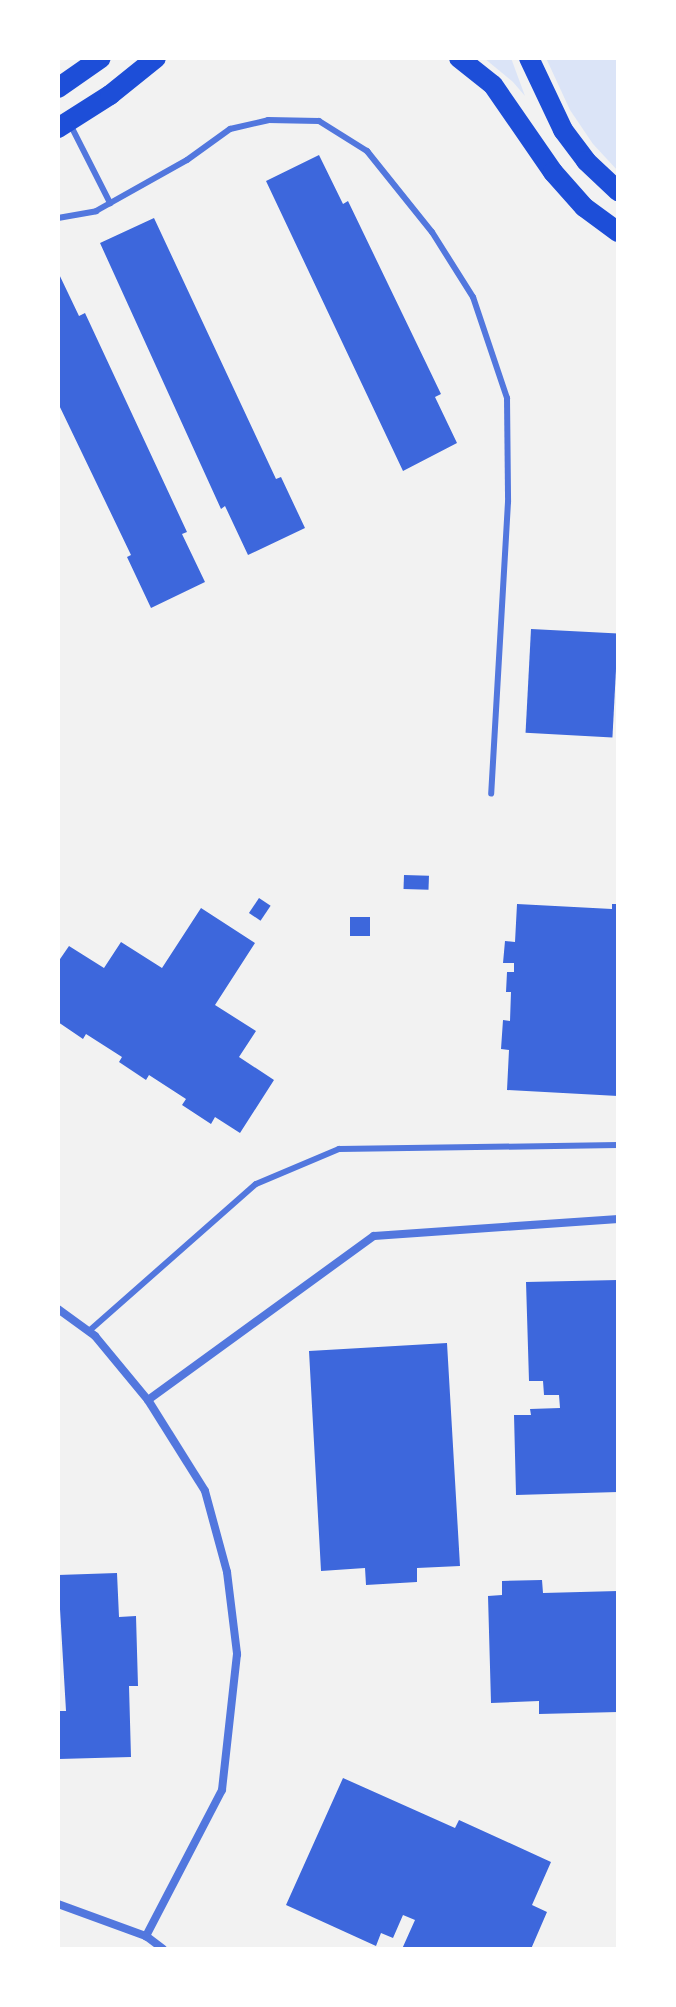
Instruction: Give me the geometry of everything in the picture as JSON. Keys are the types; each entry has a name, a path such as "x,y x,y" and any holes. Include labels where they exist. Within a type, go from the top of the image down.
{"main road":[{"path":"58,88 101,58"},
{"path":"64,126 156,58"},
{"path":"459,58 493,85 553,172 584,207 618,232"},
{"path":"529,58 563,130 586,161 618,191"}],"street":[{"path":"148,1400 374,1236 618,1219"},
{"path":"58,1309 89,1331 148,1400 205,1491 227,1572 237,1654 222,1790 146,1936"},
{"path":"58,1904 146,1936 163,1949"}],"lane":[{"path":"58,218 96,211 187,160 230,129 268,120 319,121 367,151 432,232 473,297 507,398 508,502 491,794"},
{"path":"64,126 110,203"},
{"path":"89,1331 256,1184 339,1149 618,1145"}],"shaded area":[{"path":"484,58 511,58 525,96 513,82"},
{"path":"546,58 618,58 618,171 593,144 570,110"}],"building":[{"path":"319,155 343,204 348,201 441,394 435,397 457,443 403,471 266,181"},
{"path":"154,218 276,479 281,477 305,528 248,555 225,506 221,509 100,243"},
{"path":"58,272 79,316 85,313 187,532 182,534 205,582 151,608 127,557 131,555 58,403"},
{"path":"531,629 618,634 612,737 526,733"},
{"path":"404,875 429,876 428,890 404,889"},
{"path":"259,898 271,906 261,921 249,913"},
{"path":"517,904 612,909 612,904 618,904 618,1096 507,1090 509,1050 501,1049 503,1020 510,1021 511,992 506,992 507,972 514,972 514,963 503,963 505,941 515,942"},
{"path":"201,908 255,943 215,1005 256,1031 239,1057 274,1080 240,1133 215,1117 211,1124 182,1105 186,1099 149,1075 146,1080 119,1062 122,1057 86,1034 83,1039 58,1022 58,962 69,946 104,968 121,942 162,968"},
{"path":"350,917 370,917 370,936 350,936"},
{"path":"618,1280 618,1492 516,1495 514,1415 531,1415 530,1409 560,1408 559,1395 544,1395 543,1381 529,1381 526,1282"},
{"path":"447,1343 460,1566 417,1568 417,1582 366,1585 365,1568 321,1571 309,1351"},
{"path":"117,1573 119,1617 136,1616 138,1686 129,1686 131,1757 59,1759 58,1711 66,1711 58,1575"},
{"path":"542,1580 543,1593 618,1591 618,1712 539,1714 539,1701 491,1703 488,1596 502,1595 502,1581"},
{"path":"343,1778 455,1828 459,1820 551,1862 532,1905 547,1912 531,1949 402,1949 415,1920 403,1915 393,1938 381,1933 376,1946 286,1905"}]}
